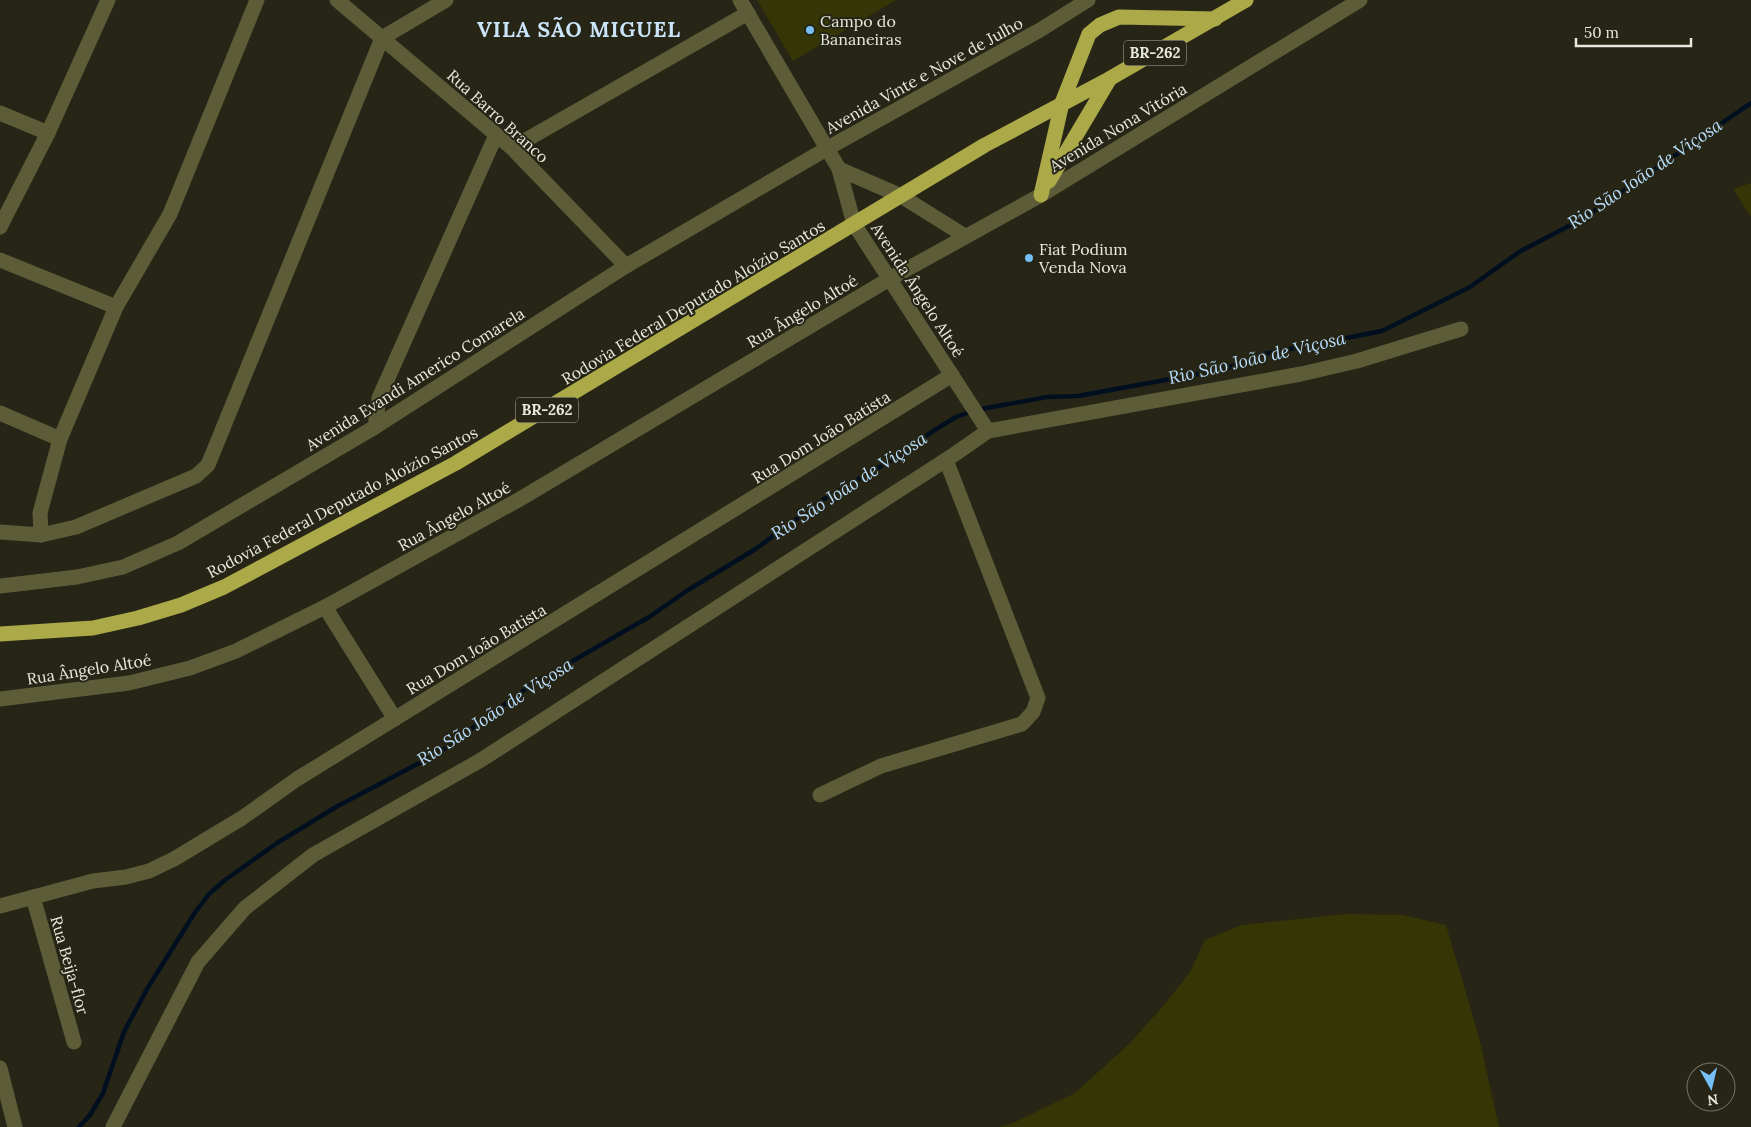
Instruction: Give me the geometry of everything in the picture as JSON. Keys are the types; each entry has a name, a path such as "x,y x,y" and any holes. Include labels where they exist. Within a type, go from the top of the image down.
{"highway":[{"name":"Rodovia Federal Deputado Aloízio Santos","path":"0,634 93,628 181,605 224,587 456,463 985,145 1109,79 1246,0"},
{"path":"1041,195 1062,103 1089,34 1100,25 1120,17 1215,19"},
{"path":"1041,195 1109,79"}],"street":[{"path":"0,227 48,133 108,0"},
{"path":"41,534 40,513 60,439 116,307 170,214 257,0"},
{"name":"Rua Barro Branco","path":"337,0 512,148 626,266"},
{"path":"0,532 41,534 84,524 196,476 208,465 382,38 446,0"},
{"name":"Avenida Vinte e Nove de Julho","path":"828,148 1040,30 1088,0"},
{"name":"Avenida Nona Vitória","path":"891,278 1041,195 1360,0"},
{"path":"512,148 744,6"},
{"name":"Avenida Ângelo Altoé","path":"744,6 839,169 854,224 891,278 986,428"},
{"path":"0,113 48,133"},
{"path":"375,427 379,398 496,135"},
{"name":"Avenida Evandi Americo Comarela","path":"0,586 76,577 123,567 178,543 375,427 626,266 828,148"},
{"path":"839,169 900,196 964,236"},
{"path":"0,260 116,307"},
{"name":"Rua Ângelo Altoé","path":"0,699 129,683 190,668 236,651 325,607 520,499 891,278"},
{"path":"113,1127 198,962 245,908 313,855 481,760 946,460 986,428 1301,374 1357,361 1461,328"},
{"name":"Rua Dom João Batista","path":"0,906 93,881 126,877 149,871 174,859 395,719 955,380"},
{"path":"0,413 60,439"},
{"path":"820,794 881,766 1022,724 1033,712 1038,698 946,460"},
{"path":"325,607 395,719"},
{"name":"Rua Beija-flor","path":"32,897 74,1042"},
{"path":"0,1068 15,1127"}],"shaded area":[{"name":"Campo do Bananeiras","path":"757,0 896,0 793,61"},
{"path":"1751,183 1751,217 1733,189"},
{"path":"1345,914 1403,915 1446,925 1479,1037 1499,1127 998,1127 1013,1123 1075,1093 1129,1044 1164,1005 1190,972 1205,940 1242,925"}],"waterway":[{"name":"Rio São João de Viçosa","path":"79,1127 90,1115 103,1093 124,1032 147,989 194,914 209,894 225,880 277,843 336,807 440,752 531,685 649,617 688,590 754,550 824,499 902,454 933,431 956,417 976,410 1047,397 1078,396 1225,369 1259,355 1382,331 1470,287 1519,252 1584,218 1751,103"}],"place":[{"name":"Campo do Bananeiras","path":"810,30"},
{"name":"Fiat Podium Venda Nova","path":"1029,258"}],"district":[{"name":"VILA SÃO MIGUEL","path":"579,30"}]}
